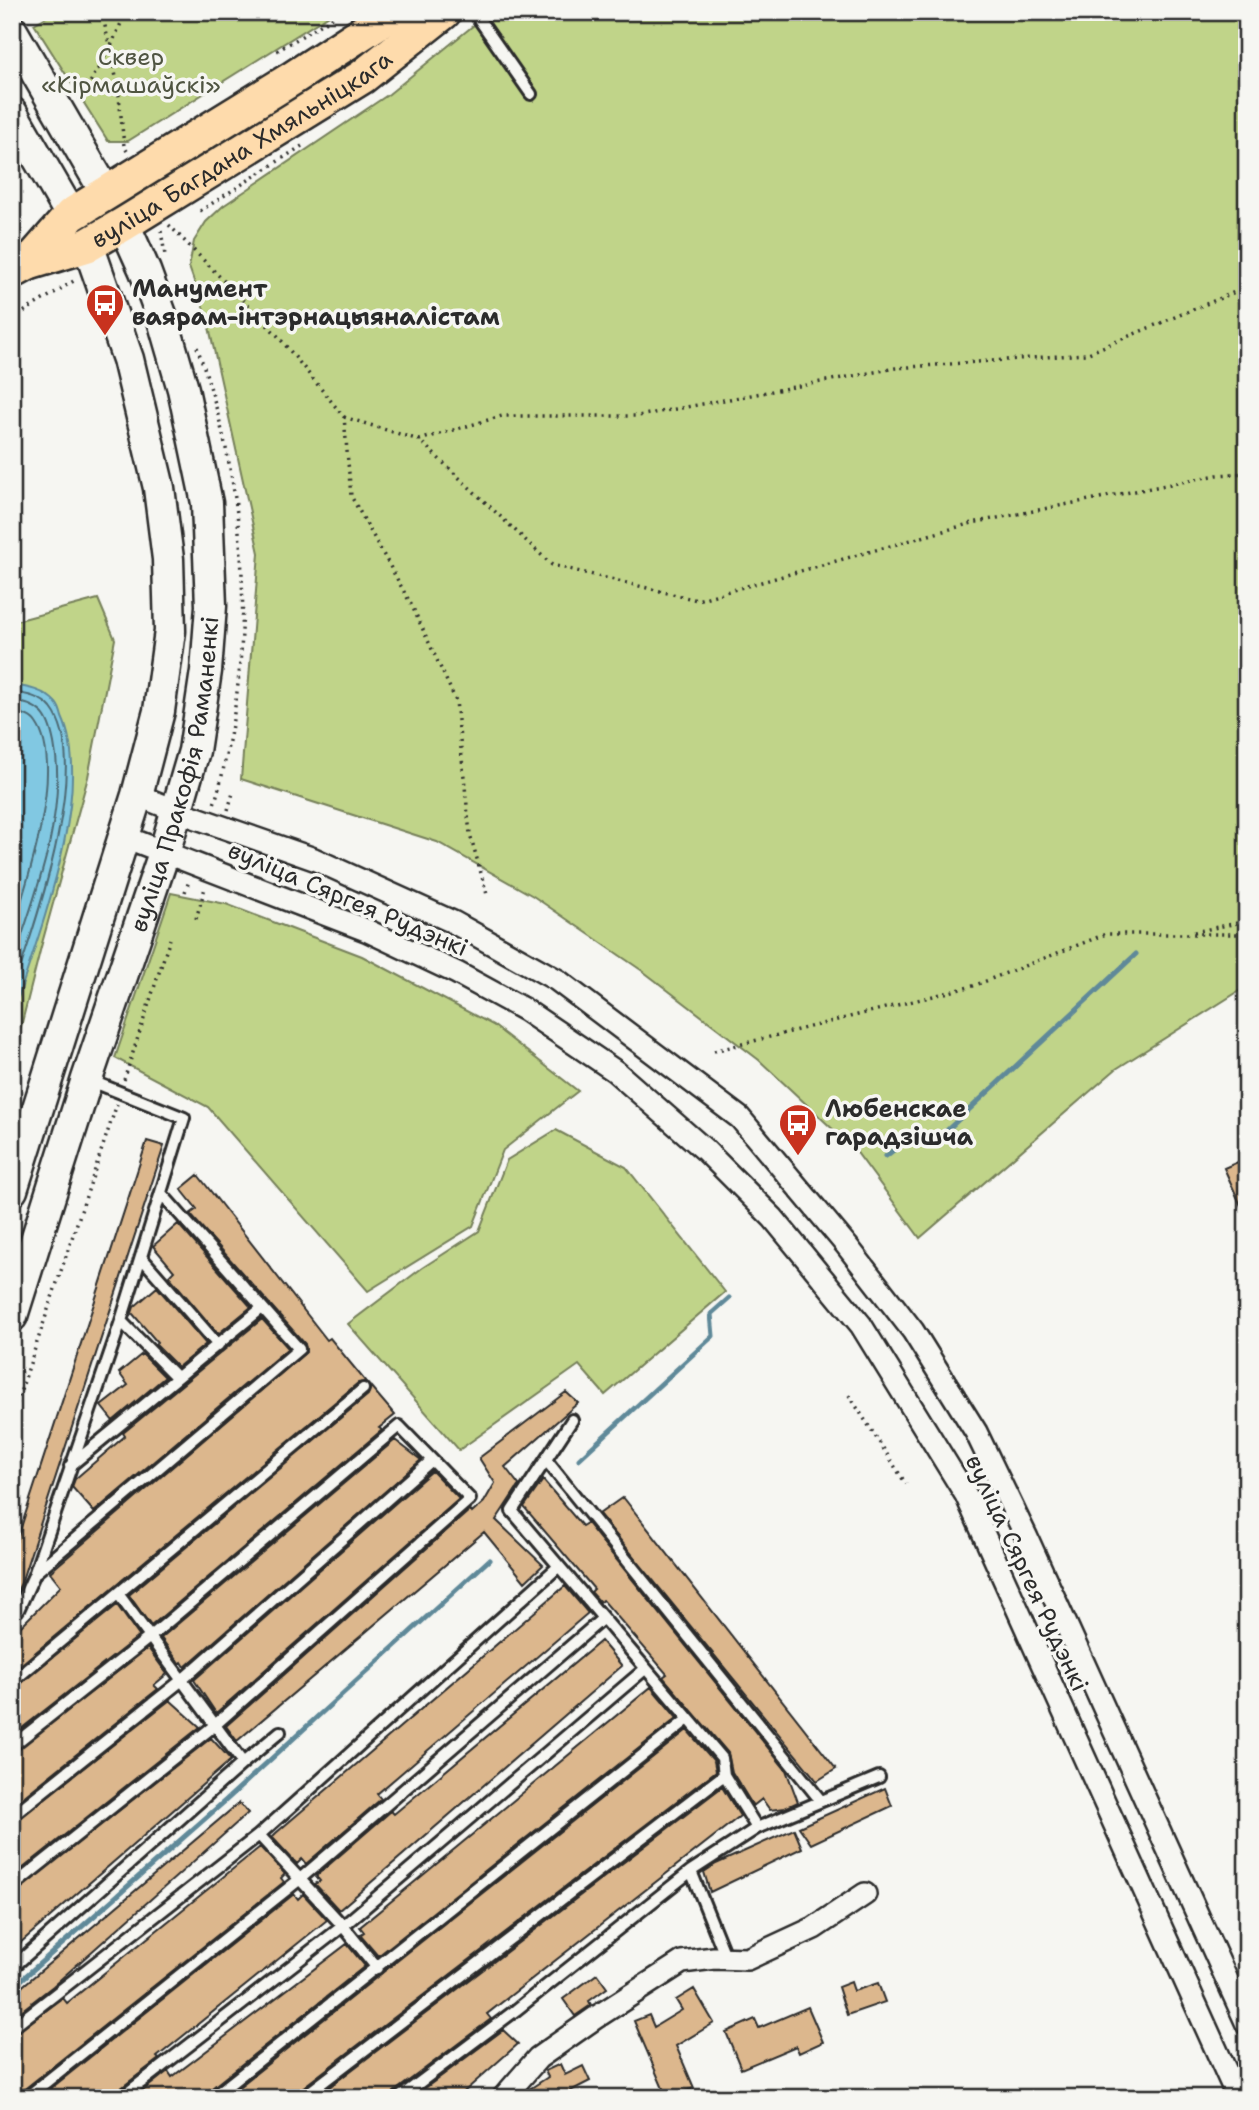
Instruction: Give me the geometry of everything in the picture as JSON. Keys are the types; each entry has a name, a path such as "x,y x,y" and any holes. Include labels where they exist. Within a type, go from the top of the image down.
{"main road":[{"name":"вуліца Багдана Хмяльніцкага","path":"21,267 71,215 293,78 394,12"},
{"name":"вуліца Багдана Хмяльніцкага","path":"21,267 86,260 124,224 362,77 444,12"},
{"path":"106,192 124,224"},
{"path":"71,215 86,260"}],"street":[{"path":"12,31 106,192"},
{"path":"12,113 71,215"},
{"name":"вуліца Пракофія Раманенкі","path":"12,1316 87,1079 166,850 194,751 206,671 211,606 207,503 183,388 163,320 124,224"},
{"name":"вуліца Пракофія Раманенкі","path":"12,1190 137,794 159,710 170,631 168,559 159,488 128,359 86,260"},
{"name":"вуліца Сяргея Рудэнкі","path":"137,794 177,811 314,859 453,922 557,980 740,1118 847,1246 913,1331 976,1432 1247,2024"},
{"name":"вуліца Сяргея Рудэнкі","path":"125,836 366,930 457,973 525,1010 615,1072 705,1150 773,1218 861,1325 966,1495 1238,2098"},
{"path":"503,2098 538,2058 594,2018 682,1962 747,1959 814,1928 865,1894"}],"lane":[{"path":"474,12 531,94"},
{"path":"18,1610 34,1575 121,1321 184,1118 87,1079"},
{"path":"34,1575 299,1349 161,1193"},
{"path":"141,1257 218,1345"},
{"path":"69,1467 262,1308"},
{"path":"121,1321 177,1378"},
{"path":"12,1682 363,1389"},
{"path":"572,1420 512,1511 722,1758 724,1775 757,1828"},
{"path":"12,1746 150,1637 399,1426 470,1499 215,1725 12,1887"},
{"path":"12,1816 182,1680 432,1460"},
{"path":"546,1460 821,1801"},
{"path":"12,2028 259,1835 558,1567"},
{"path":"119,1595 243,1763"},
{"path":"26,2098 300,1880 602,1619"},
{"path":"121,2098 343,1926 646,1669"},
{"path":"212,2098 688,1719"},
{"path":"12,1968 280,1732"},
{"path":"302,2098 724,1775"},
{"path":"399,2098 516,2010 691,1871 757,1828 879,1777"},
{"path":"259,1835 343,1926 377,1968"},
{"path":"691,1871 726,1958"}],"path":[{"path":"102,12 118,86 124,146"},
{"path":"79,102 110,48 126,12"},
{"path":"277,51 342,12"},
{"path":"200,211 302,146"},
{"path":"12,189 30,179"},
{"path":"168,223 277,335 344,417 419,440 552,565 697,600 972,523 1217,475 1247,473"},
{"path":"12,319 86,260"},
{"path":"419,440 502,416 638,416 896,368 1086,354 1247,286"},
{"path":"344,417 351,496 412,606 456,701 470,834 488,898"},
{"path":"212,810 219,788"},
{"path":"226,815 233,793"},
{"path":"196,919 206,884"},
{"path":"1185,934 1247,921"},
{"path":"714,1051 973,986 1106,934 1247,934"},
{"path":"12,1417 170,939"},
{"path":"849,1395 905,1484"}],"green space":[{"name":"Сквер «Кірмашаўскі»","path":"55,12 334,12 128,141 108,141 34,24"},
{"path":"490,12 1247,12 1247,986 1116,1069 920,1238 855,1150 759,1060 644,972 533,896 437,842 241,779 259,553 207,318 189,267 194,241 206,222 223,206 389,94"},
{"path":"98,599 115,639 88,777 12,1062 12,622"},
{"path":"171,893 226,904 362,956 493,1025 578,1091 503,1150 473,1226 368,1291 208,1107 115,1058"},
{"path":"556,1130 626,1167 725,1292 605,1395 579,1365 459,1450 348,1324 422,1268 479,1231 507,1160"}],"water":[{"path":"12,685 41,692 58,706 71,748 72,784 59,866 12,1016"}],"building":[{"path":"147,1141 164,1146 21,1583 12,1602 12,1555"},
{"path":"1247,1158 1247,1219 1224,1168"},
{"path":"198,1175 327,1340 330,1338 366,1382 358,1383 12,1672 12,1635 61,1586 50,1572 306,1352 305,1344 190,1214 197,1209 181,1189"},
{"path":"178,1224 251,1307 218,1334 169,1276 174,1271 153,1246"},
{"path":"157,1287 206,1344 178,1367 155,1344 157,1342 132,1313 134,1307"},
{"path":"262,1319 288,1348 94,1512 72,1487 75,1479 125,1436 123,1433"},
{"path":"142,1354 165,1377 113,1421 101,1406 128,1385 119,1373"},
{"path":"371,1387 395,1415 379,1428 382,1430 151,1626 129,1595 368,1395"},
{"path":"566,1392 578,1403 505,1467 519,1485 496,1520 543,1565 525,1582 484,1532 237,1741 226,1726 470,1510 472,1513 484,1502 495,1483 479,1458"},
{"path":"395,1440 421,1460 185,1667 182,1662 180,1664 161,1638"},
{"path":"432,1471 459,1499 216,1713 194,1680"},
{"path":"543,1480 582,1526 587,1523 786,1770 798,1802 785,1808 770,1810 762,1799 753,1806 732,1772 728,1753 663,1677 667,1674 603,1600 600,1602 591,1592 594,1589 524,1507"},
{"path":"623,1497 836,1769 817,1781 599,1514"},
{"path":"565,1586 588,1613 377,1794 381,1799 306,1864 302,1859 297,1864 272,1837"},
{"path":"117,1605 139,1636 12,1736 12,1690"},
{"path":"601,1641 622,1666 339,1910 315,1884 320,1881 316,1876 391,1811 394,1814"},
{"path":"148,1648 167,1674 154,1685 158,1689 12,1806 12,1754"},
{"path":"651,1687 677,1718 378,1956 360,1935 364,1932 360,1927"},
{"path":"170,1700 200,1727 12,1877 12,1824"},
{"path":"687,1730 714,1761 716,1771 297,2092 294,2098 225,2098"},
{"path":"211,1738 231,1760 12,1950 12,1895"},
{"path":"722,1787 740,1816 487,2014 491,2019 394,2092 391,2098 315,2098"},
{"path":"885,1788 892,1806 811,1844 799,1827"},
{"path":"239,1803 248,1813 53,1986 12,2018 12,1995"},
{"path":"794,1829 802,1848 710,1892 704,1872"},
{"path":"260,1847 285,1874 281,1878 284,1882 21,2092 18,2098 12,2098 12,2036 63,1998 67,2003"},
{"path":"294,1894 298,1899 303,1894 327,1920 157,2057 159,2059 116,2092 113,2098 39,2098"},
{"path":"347,1944 365,1966 207,2092 204,2098 134,2098 168,2071 172,2077"},
{"path":"597,1974 607,1988 589,2001 591,2005 575,2016 563,1999"},
{"path":"851,1982 854,1991 878,1983 885,2002 847,2015 838,1987"},
{"path":"694,1989 714,2023 676,2046 694,2088 667,2098 634,2021 649,2015 654,2027 682,2010 676,2000"},
{"path":"808,2007 823,2042 799,2053 796,2046 741,2069 726,2032 755,2019 759,2028"},
{"path":"503,2030 518,2044 457,2098 412,2098"},
{"path":"560,2064 565,2075 583,2066 590,2081 557,2098 521,2098 548,2077 545,2071"}],"waterway":[{"path":"886,1156 913,1135 944,1133 1136,954"},
{"path":"579,1459 713,1336 711,1314 729,1298"},
{"path":"12,1988 225,1801 489,1560"}],"place":[{"name":"Манумент ваярам-інтэрнацыяналістам","path":"105,337"},
{"name":"Любенскае гарадзішча","path":"798,1157"}]}
